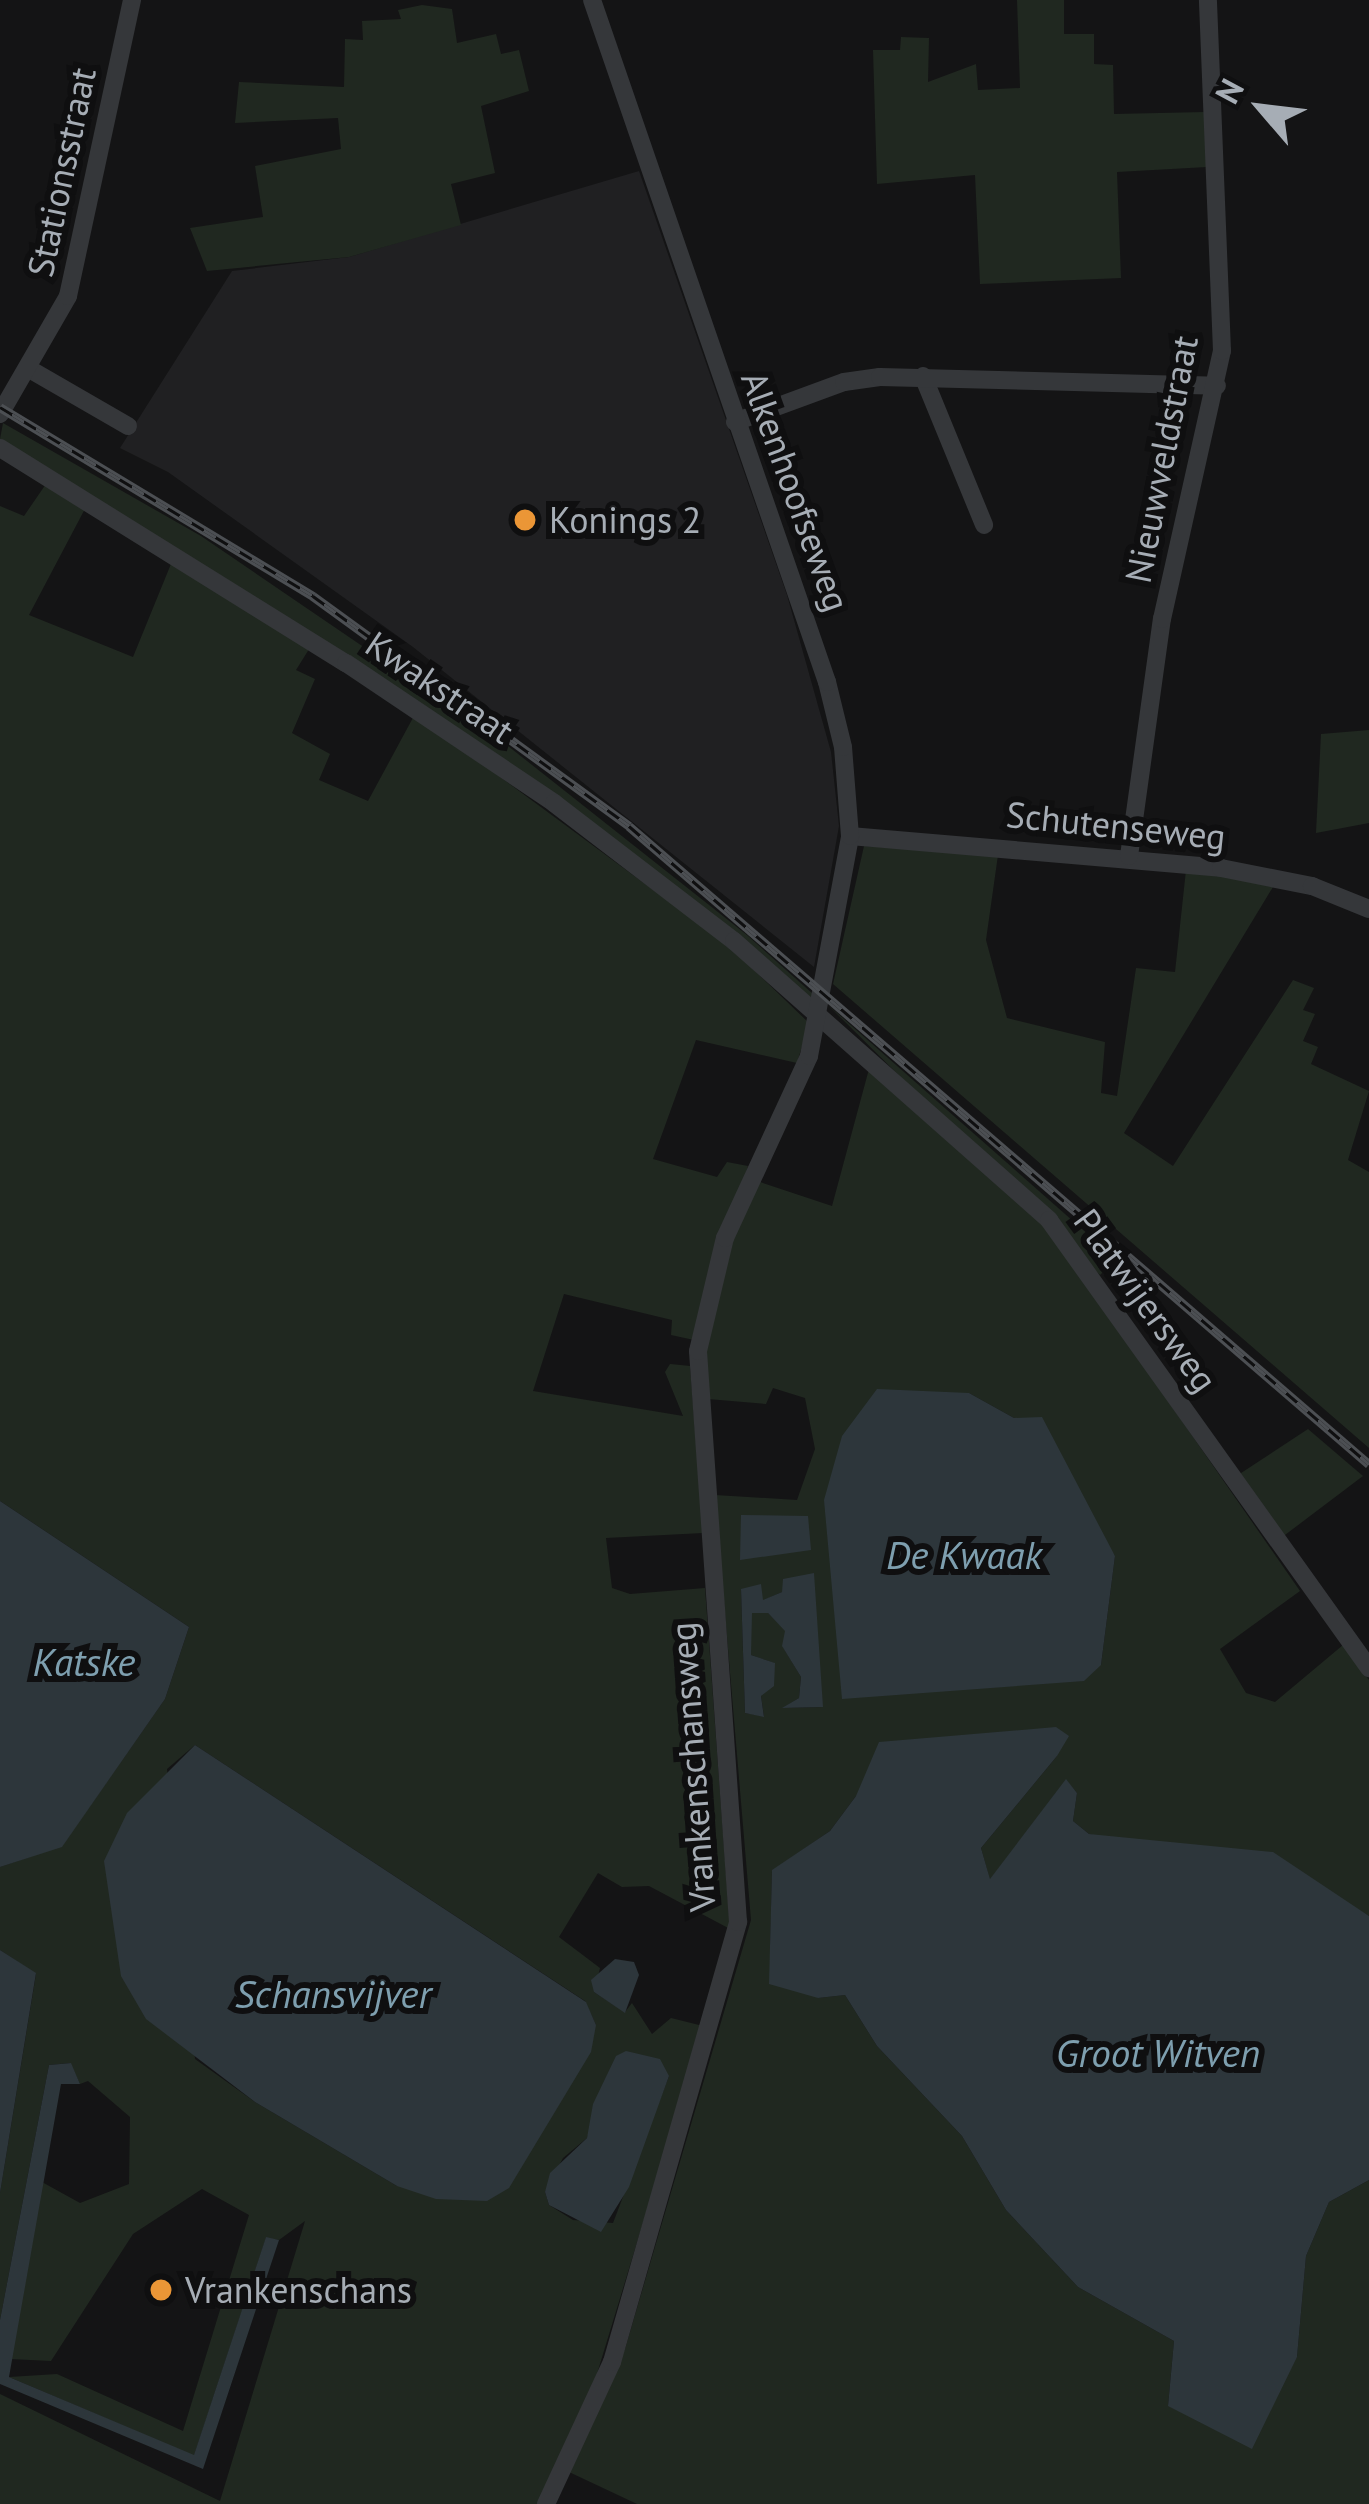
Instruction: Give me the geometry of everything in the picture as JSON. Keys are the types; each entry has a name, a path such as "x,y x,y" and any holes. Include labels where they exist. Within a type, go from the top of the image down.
{"street":[{"name":"Stationsstraat","path":"0,414 31,370 68,296 132,0"},
{"name":"Alkenhoofseweg","path":"592,0 827,682 850,836 818,1017"},
{"name":"Nieuwveldstraat","path":"1129,856 1162,620 1217,386 1222,310 1208,0"},
{"path":"31,370 128,426"},
{"path":"735,422 844,382 923,376 1217,386"},
{"path":"923,376 984,525"},
{"name":"Kwakstraat","path":"0,448 346,663 554,803 734,941 818,1017"},
{"name":"Schutenseweg","path":"850,836 1129,856 1286,879 1369,909"},
{"name":"Platwijersweg","path":"818,1017 1061,1233 1369,1669"},
{"name":"Vrankenschansweg","path":"546,2504 612,2362 738,1922 698,1351 725,1238 794,1102 818,1017"}],"shaded area":[{"path":"1017,0 1064,0 1064,34 1094,34 1094,64 1113,65 1114,114 1205,112 1207,167 1117,172 1121,278 980,284 975,175 877,184 873,50 900,50 901,37 929,38 928,82 976,64 978,90 1020,88"},
{"path":"422,5 452,9 457,43 496,34 501,54 519,50 529,91 481,106 495,173 451,184 461,225 349,257 207,271 190,228 263,217 255,166 341,149 338,118 235,123 239,82 344,87 345,39 363,40 362,21 401,19 398,10"},
{"path":"639,171 787,595 831,752 839,826 814,967 413,647 168,472 120,448 232,271 349,257"},
{"path":"3,423 201,536 503,742 747,935 813,994 809,1000 721,924 226,579 0,439"},
{"path":"48,481 87,505 29,615 133,657 173,559 311,646 296,670 315,679 292,733 330,754 319,780 368,801 415,714 729,946 809,1023 797,1063 696,1040 653,1159 717,1177 727,1162 748,1166 694,1340 671,1335 672,1320 564,1294 533,1391 683,1416 665,1372 670,1364 690,1366 703,1533 606,1538 612,1588 630,1594 705,1588 730,1929 649,1886 622,1887 598,1873 559,1937 600,1968 594,1992 625,2012 632,2003 652,2034 671,2018 703,2026 596,2377 539,2504 0,2504 0,2394 220,2501 305,2221 279,2240 266,2238 194,2456 9,2377 57,2374 183,2431 249,2215 202,2189 133,2234 51,2361 10,2359 42,2182 80,2203 129,2184 130,2117 88,2081 80,2084 70,2063 49,2065 0,2320 0,2193 36,1974 0,1950 0,1867 62,1846 165,1699 189,1627 0,1501 0,506 24,516","holes":["195,1745 585,2001 596,2025 397,2186 255,2102 195,2059 167,1769","669,2076 613,2223 573,2220 549,2205 545,2192 563,2158 587,2138 602,2090"]},
{"path":"1369,730 1369,823 1316,833 1321,734"},
{"path":"864,846 998,855 986,940 1007,1018 1105,1042 1101,1093 1117,1096 1136,968 1175,972 1186,870 1276,882 1124,1133 1173,1166 1293,980 1314,988 1303,1010 1315,1014 1303,1041 1318,1047 1311,1064 1369,1091 1348,1160 1369,1172 1369,1448 833,984"},
{"path":"828,1005 1116,1259 1100,1275"},
{"path":"869,1069 1048,1228 1300,1591 1220,1649 1246,1693 1275,1702 1343,1645 1369,1680 1369,1916 1331,1894 1089,1834 1073,1821 1077,1793 1066,1780 990,1880 981,1848 1057,1756 856,1796 830,1831 772,1871 770,1959 818,1998 845,1995 877,2046 962,2136 1006,2210 1078,2287 1174,2341 1168,2406 1297,2357 1306,2256 1329,2202 1369,2180 1369,2504 637,2504 569,2472 625,2349 751,1920 715,1495 797,1500 815,1449 805,1398 773,1388 766,1404 708,1399 704,1355 731,1242 757,1181 832,1206","holes":["969,1393 1014,1418 1115,1556 1101,1665","741,1590 762,1601 782,1592 822,1707 783,1708 799,1698 801,1677 783,1647 786,1631 768,1613 751,1613 751,1655 774,1663 761,1696 764,1716 745,1713"]},
{"path":"1308,1429 1363,1476 1281,1538 1238,1475"}],"water":[{"name":"De Kwaak","path":"877,1389 969,1393 1014,1418 1042,1417 1115,1556 1101,1665 1084,1681 842,1699 824,1500 842,1436"},
{"name":"Katske","path":"0,1501 189,1627 165,1699 62,1847 0,1867"},
{"path":"741,1515 808,1516 811,1550 740,1560"},
{"path":"814,1573 823,1707 782,1708 799,1698 801,1677 782,1646 785,1631 768,1613 752,1613 751,1655 775,1663 774,1686 761,1696 764,1717 745,1713 741,1589 761,1584 763,1600 782,1592 783,1579"},
{"name":"Groot Witven","path":"1056,1727 1069,1736 1057,1756 981,1848 990,1879 1066,1779 1077,1793 1073,1821 1089,1834 1273,1852 1369,1916 1369,2180 1329,2202 1306,2256 1297,2357 1252,2449 1168,2406 1174,2341 1078,2287 1006,2210 962,2136 877,2046 845,1995 818,1998 769,1984 772,1870 830,1831 856,1796 879,1742"},
{"name":"Schansvijver","path":"195,1745 586,2002 596,2025 591,2052 509,2188 487,2201 436,2199 397,2186 255,2102 146,2019 121,1976 104,1861 127,1813"},
{"path":"0,1950 36,1973 0,2193"},
{"path":"615,1959 634,1962 639,1975 625,2013 594,1992 591,1980"},
{"path":"626,2051 660,2059 669,2076 629,2187 601,2232 549,2205 545,2192 550,2173 587,2138 593,2104 616,2056"},
{"path":"71,2063 80,2084 61,2084 9,2377 194,2455 266,2237 279,2240 203,2469 0,2384 0,2320 49,2065"}],"railway":[{"path":"0,407 313,596 629,826 1369,1464"}],"place":[{"name":"Konings 2","path":"525,520"},
{"name":"Vrankenschans","path":"161,2290"}]}
